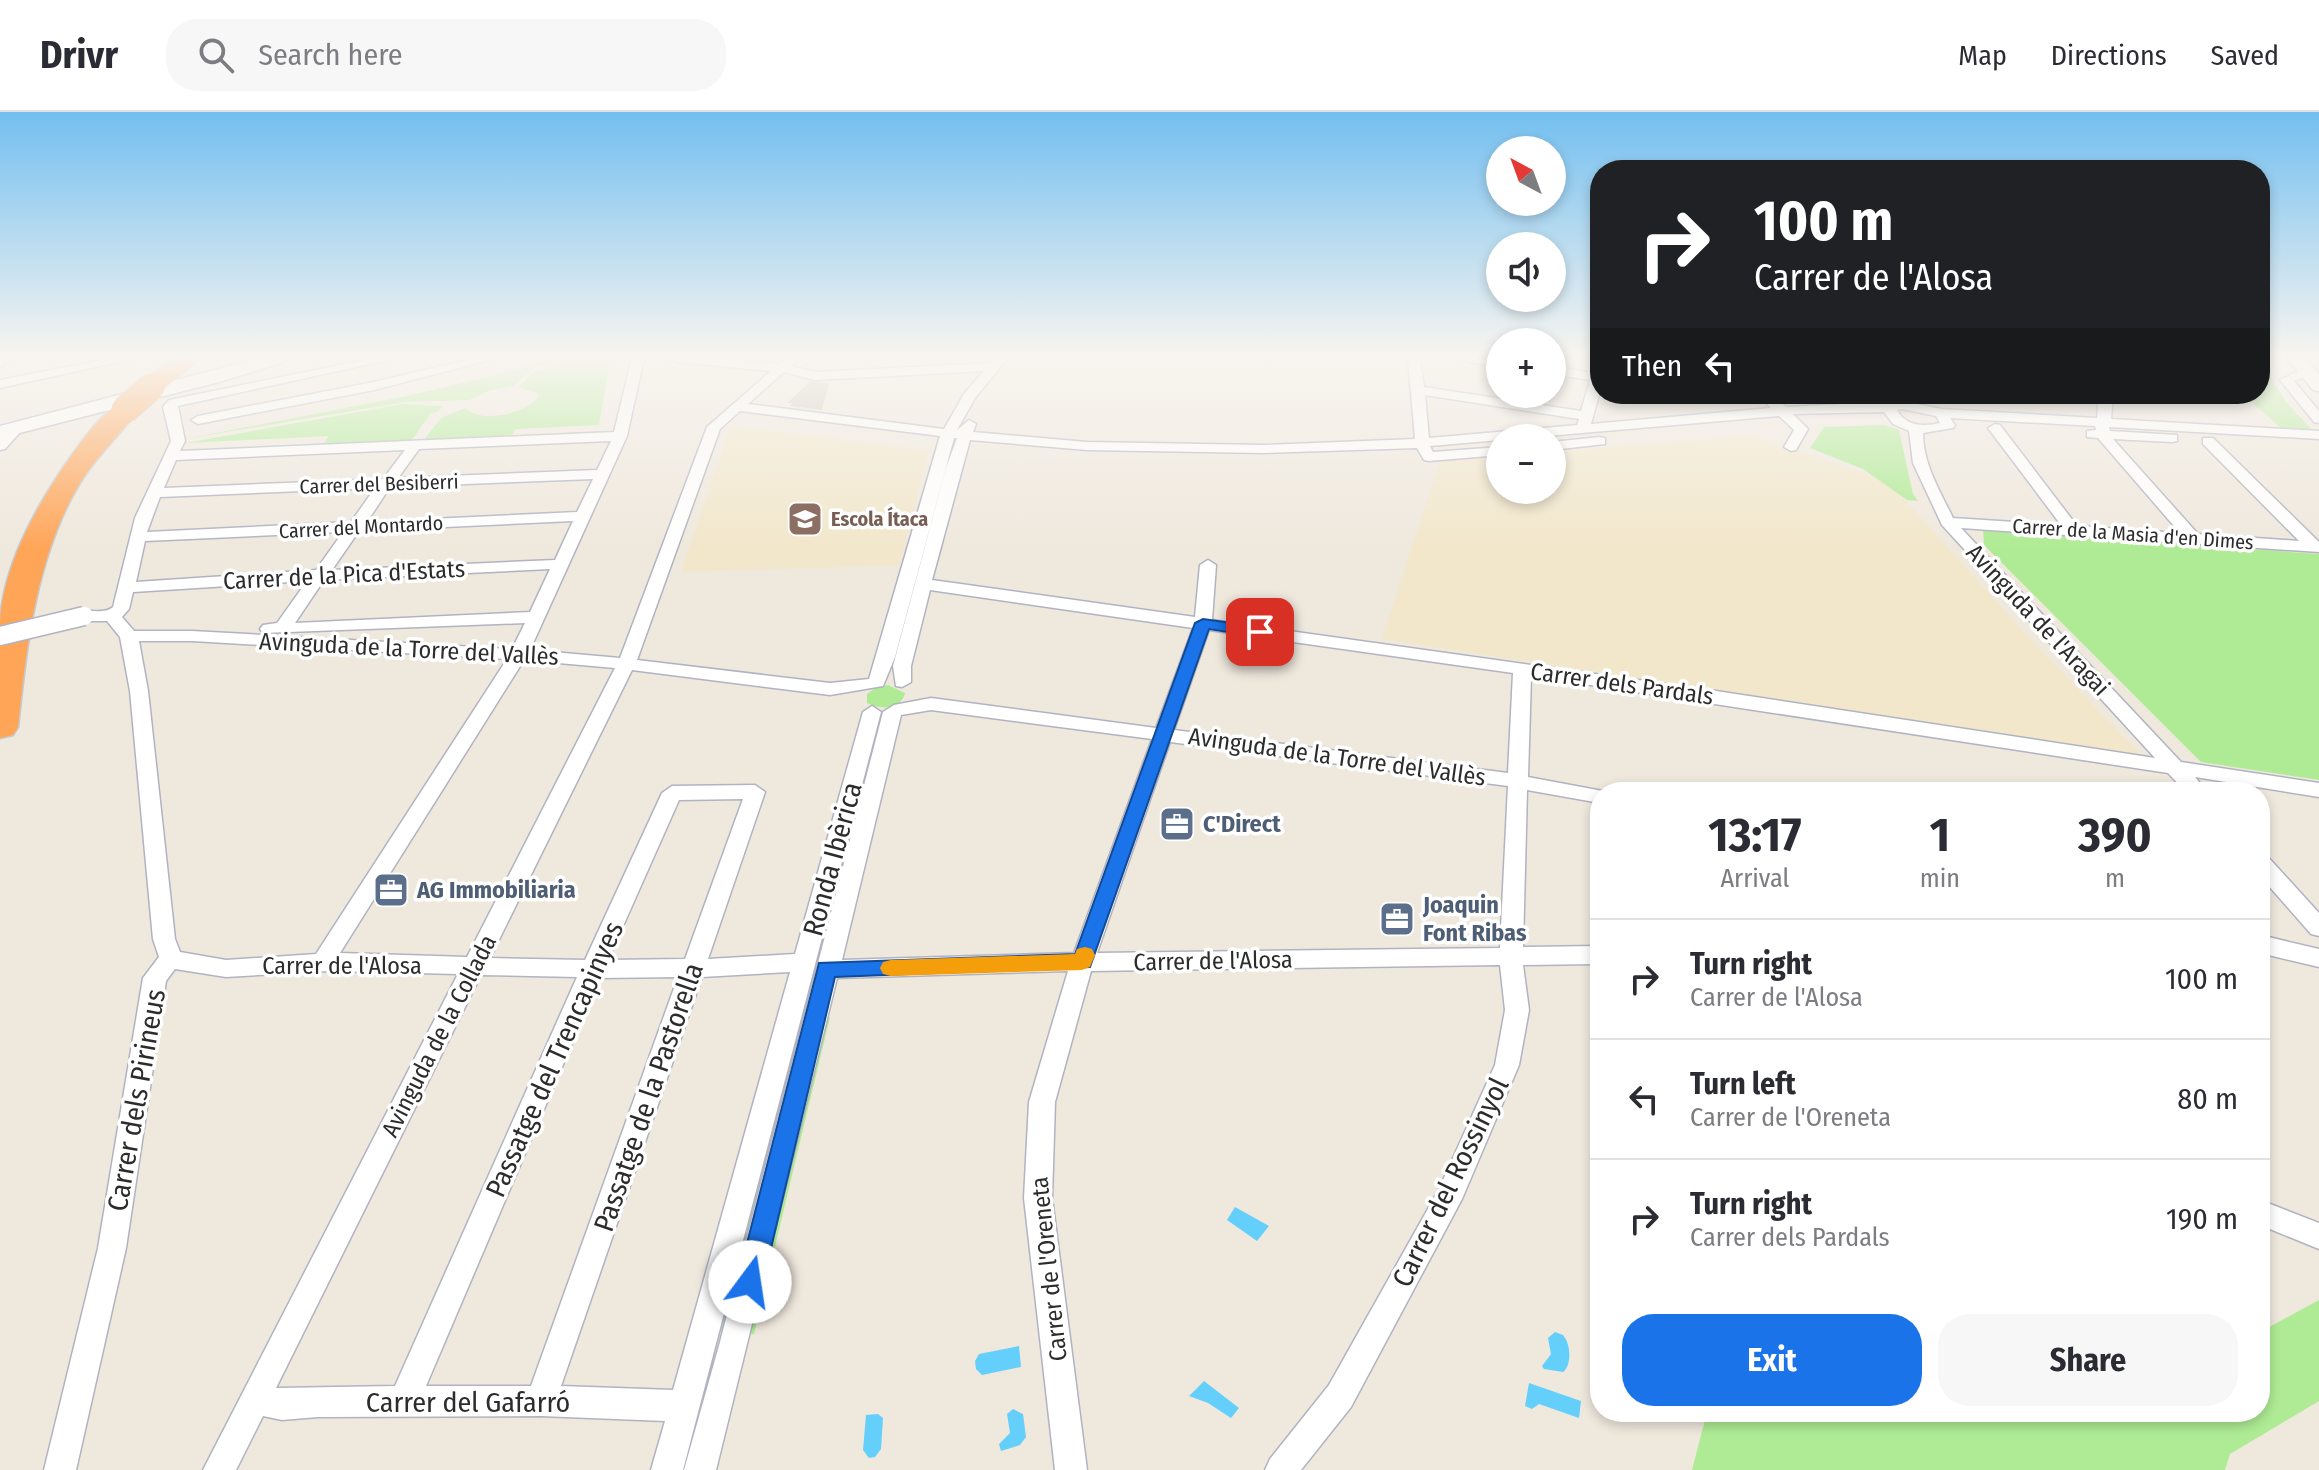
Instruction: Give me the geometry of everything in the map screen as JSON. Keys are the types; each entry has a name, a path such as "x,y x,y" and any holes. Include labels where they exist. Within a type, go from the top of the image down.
{"highway":[{"path":"0,727 14,622 36,537 71,470 115,421"}],"street":[{"path":"0,446 8,430 43,421"},
{"path":"0,636 92,614 112,616 121,609 138,537 154,493 174,456 178,441 173,421"},
{"path":"323,962 519,654 604,474 623,421"},
{"name":"Avinguda de la Collada","path":"219,1470 626,665 714,427 720,421"},
{"path":"739,421 1087,446 1194,448 1421,443 1586,423 1641,421"},
{"path":"837,421 952,438"},
{"name":"Ronda Ibèrica","path":"890,701 865,688 874,683 888,653 959,421"},
{"name":"Ronda Ibèrica","path":"667,1470 902,666 924,584 952,438 965,421"},
{"path":"1421,421 1421,443 1429,457 1486,452"},
{"path":"1578,421 1586,423 1597,441"},
{"path":"1566,444 1755,421"},
{"path":"1791,447 1801,429 1794,421"},
{"path":"1906,421 1916,428 1937,429 1943,421"},
{"path":"1958,421 1995,428 2103,428 2208,441 2319,448"},
{"path":"1987,421 2319,435"},
{"path":"2104,421 2105,439 2194,539"},
{"name":"Avinguda de l'Aragai","path":"1916,428 1920,463 1947,522 2188,782"},
{"path":"1995,428 2073,531"},
{"path":"174,456 620,436"},
{"path":"2208,441 2316,547"},
{"path":"282,629 412,450"},
{"name":"Carrer del Besiberri","path":"154,493 604,474"},
{"name":"Carrer del Montardo","path":"138,537 584,516"},
{"name":"Carrer de la Masia d'en Dimes","path":"1947,522 2316,547"},
{"name":"Carrer de la Pica d'Estats","path":"126,588 563,564"},
{"name":"Carrer de l'Oreneta","path":"1071,1470 1038,1198 1042,1102 1082,962 1203,623 1208,565"},
{"name":"Carrer dels Pardals","path":"924,584 1522,670 2262,782"},
{"path":"112,616 129,636"},
{"path":"369,648 222,631 230,628 282,629 535,617"},
{"name":"Avinguda de la Torre del Vallès","path":"129,636 192,636 519,654 626,665 830,689 890,701 1163,733 1516,781 1590,794"},
{"name":"Carrer dels Pirineus","path":"60,1470 112,1248 155,978 171,958 164,939 139,691 129,636"},
{"name":"Carrer del Rossinyol","path":"1281,1470 1340,1396 1448,1199 1507,1065 1517,1010 1511,958 1522,670"},
{"path":"874,683 890,701"},
{"name":"Avinguda de la Torre del Vallès","path":"830,689 874,683"},
{"name":"Carrer dels Pardals","path":"2270,783 2319,790"},
{"name":"Passatge de la Pastorella","path":"541,1401 755,792"},
{"name":"Passatge del Trencapinyes","path":"404,1402 592,968 672,793 755,792"},
{"path":"2270,873 2319,928"},
{"path":"2270,946 2319,958"},
{"name":"Carrer de l'Alosa","path":"171,958 185,965 264,967 323,962 592,968 1590,955"},
{"name":"Ronda Ibèrica","path":"700,1470 739,1327 815,965"},
{"path":"2270,1216 2319,1236"},
{"name":"Carrer del Gafarró","path":"254,1398 282,1405 541,1401 684,1406"}],"shaded area":[{"name":"Escola Ítaca","path":"731,426 929,451 899,565 681,572"},
{"path":"1752,436 1889,482 2018,626 2142,756 1382,639 1440,461 1486,457 1486,504 1566,504 1566,451"}],"green space":[{"path":"276,421 290,421 185,439"},
{"path":"306,421 425,421 411,441 322,446 329,436 186,443"},
{"path":"438,421 600,421 599,425 516,429 510,438 423,441"},
{"path":"2273,421 2304,421 2313,431 2282,429"},
{"path":"1885,425 1899,430 1913,494 1918,501 1907,500 1863,469 1810,448 1824,427"},
{"path":"1983,530 2319,554 2319,780 2201,762 1984,545"},
{"path":"888,685 905,693 899,703 878,707 867,703 867,694 877,687"},
{"path":"825,1017 830,1017 754,1334 745,1334"},
{"path":"798,1018 804,1018 722,1332 715,1332"},
{"path":"2319,1300 2319,1401 2230,1454 2225,1470 1692,1470 1704,1422 2270,1422 2270,1327"}],"water":[{"path":"1235,1207 1269,1226 1257,1241 1227,1220"},
{"path":"1555,1332 1563,1335 1569,1349 1568,1365 1563,1372 1542,1366 1551,1354 1548,1338"},
{"path":"1019,1346 1021,1367 982,1375 976,1369 975,1361 979,1354"},
{"path":"1204,1381 1239,1408 1231,1418 1208,1403 1189,1396"},
{"path":"1529,1383 1581,1401 1579,1418 1539,1404 1532,1409 1525,1406"},
{"path":"1013,1409 1023,1414 1026,1437 1020,1445 1001,1451 999,1444 1010,1433 1007,1414"},
{"path":"878,1414 883,1418 881,1449 875,1457 869,1458 863,1450 866,1415"}],"slow traffic":[{"path":"891,968 1082,962 1085,955"}],"place":[{"name":"Escola Ítaca","path":"805,519"},
{"name":"C'Direct","path":"1177,824"},
{"name":"AG Immobiliaria","path":"391,890"},
{"name":"Joaquin Font Ribas","path":"1397,919"}],"route":[{"path":"750,1282 827,969 1082,962 1203,623 1260,632"}]}
